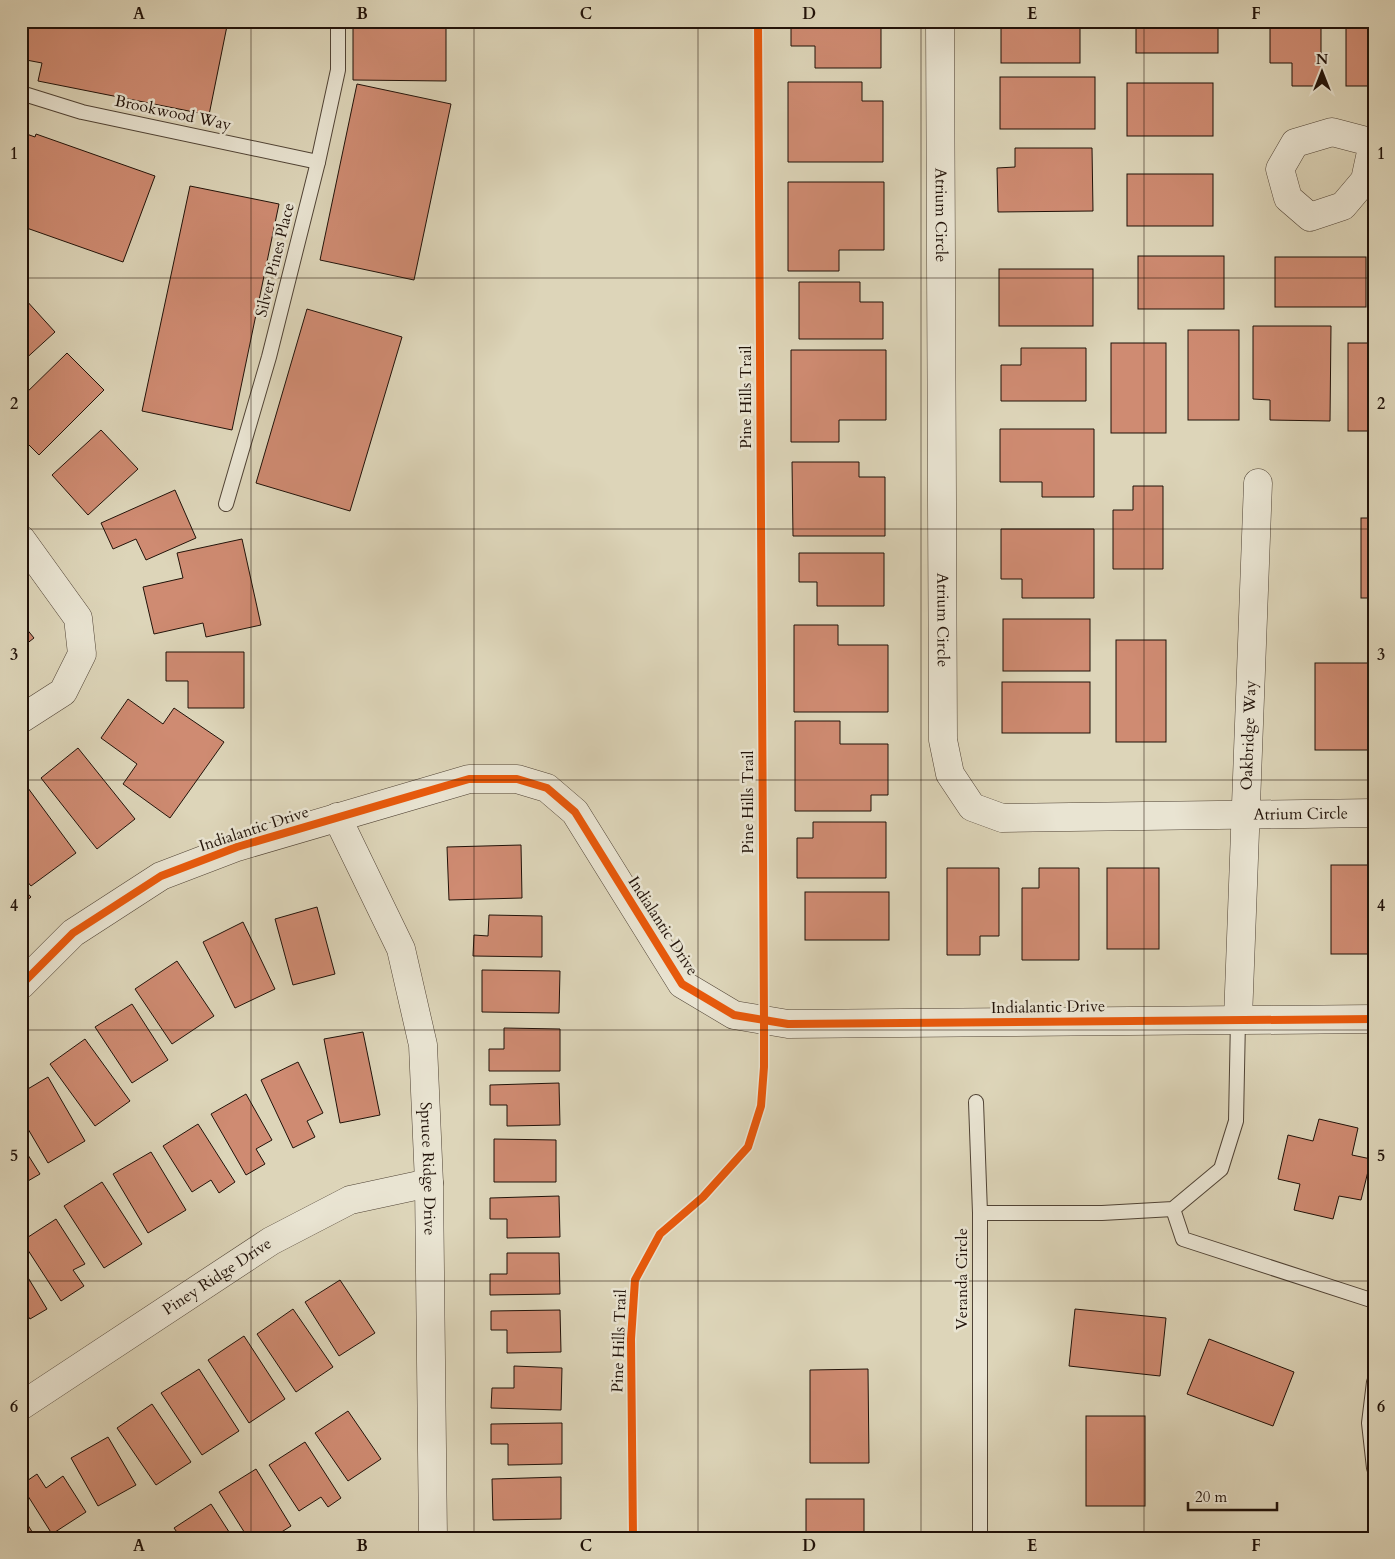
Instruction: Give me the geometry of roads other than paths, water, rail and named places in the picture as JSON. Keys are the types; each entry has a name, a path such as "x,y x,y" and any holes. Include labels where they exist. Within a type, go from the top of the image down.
{"street":[{"name":"Atrium Circle","path":"940,21 943,740 950,774 972,807 1002,818 1374,813"},
{"name":"Oakbridge Way","path":"1238,1019 1258,483"},
{"path":"21,539 78,618 82,654 63,692 21,719"},
{"name":"Indialantic Drive","path":"21,984 73,933 161,876 238,847 468,779 517,779 547,788 575,812 682,984 734,1016 788,1024 1374,1019"},
{"name":"Spruce Ridge Drive","path":"337,817 401,949 423,1045 429,1183 428,1534"},
{"name":"Piney Ridge Drive","path":"21,1406 271,1241 350,1200 429,1183"}],"lane":[{"name":"Silver Pines Place","path":"226,504 269,357 318,162 338,70 338,21"},
{"name":"Brookwood Way","path":"21,93 82,112 318,162"},
{"path":"1238,1019 1236,1121 1221,1169 1173,1209 1184,1239 1374,1302"},
{"path":"976,1102 980,1213"},
{"name":"Veranda Circle","path":"980,1538 980,1213 1102,1213 1173,1209"},
{"path":"1374,1382 1369,1423 1374,1468"}]}
